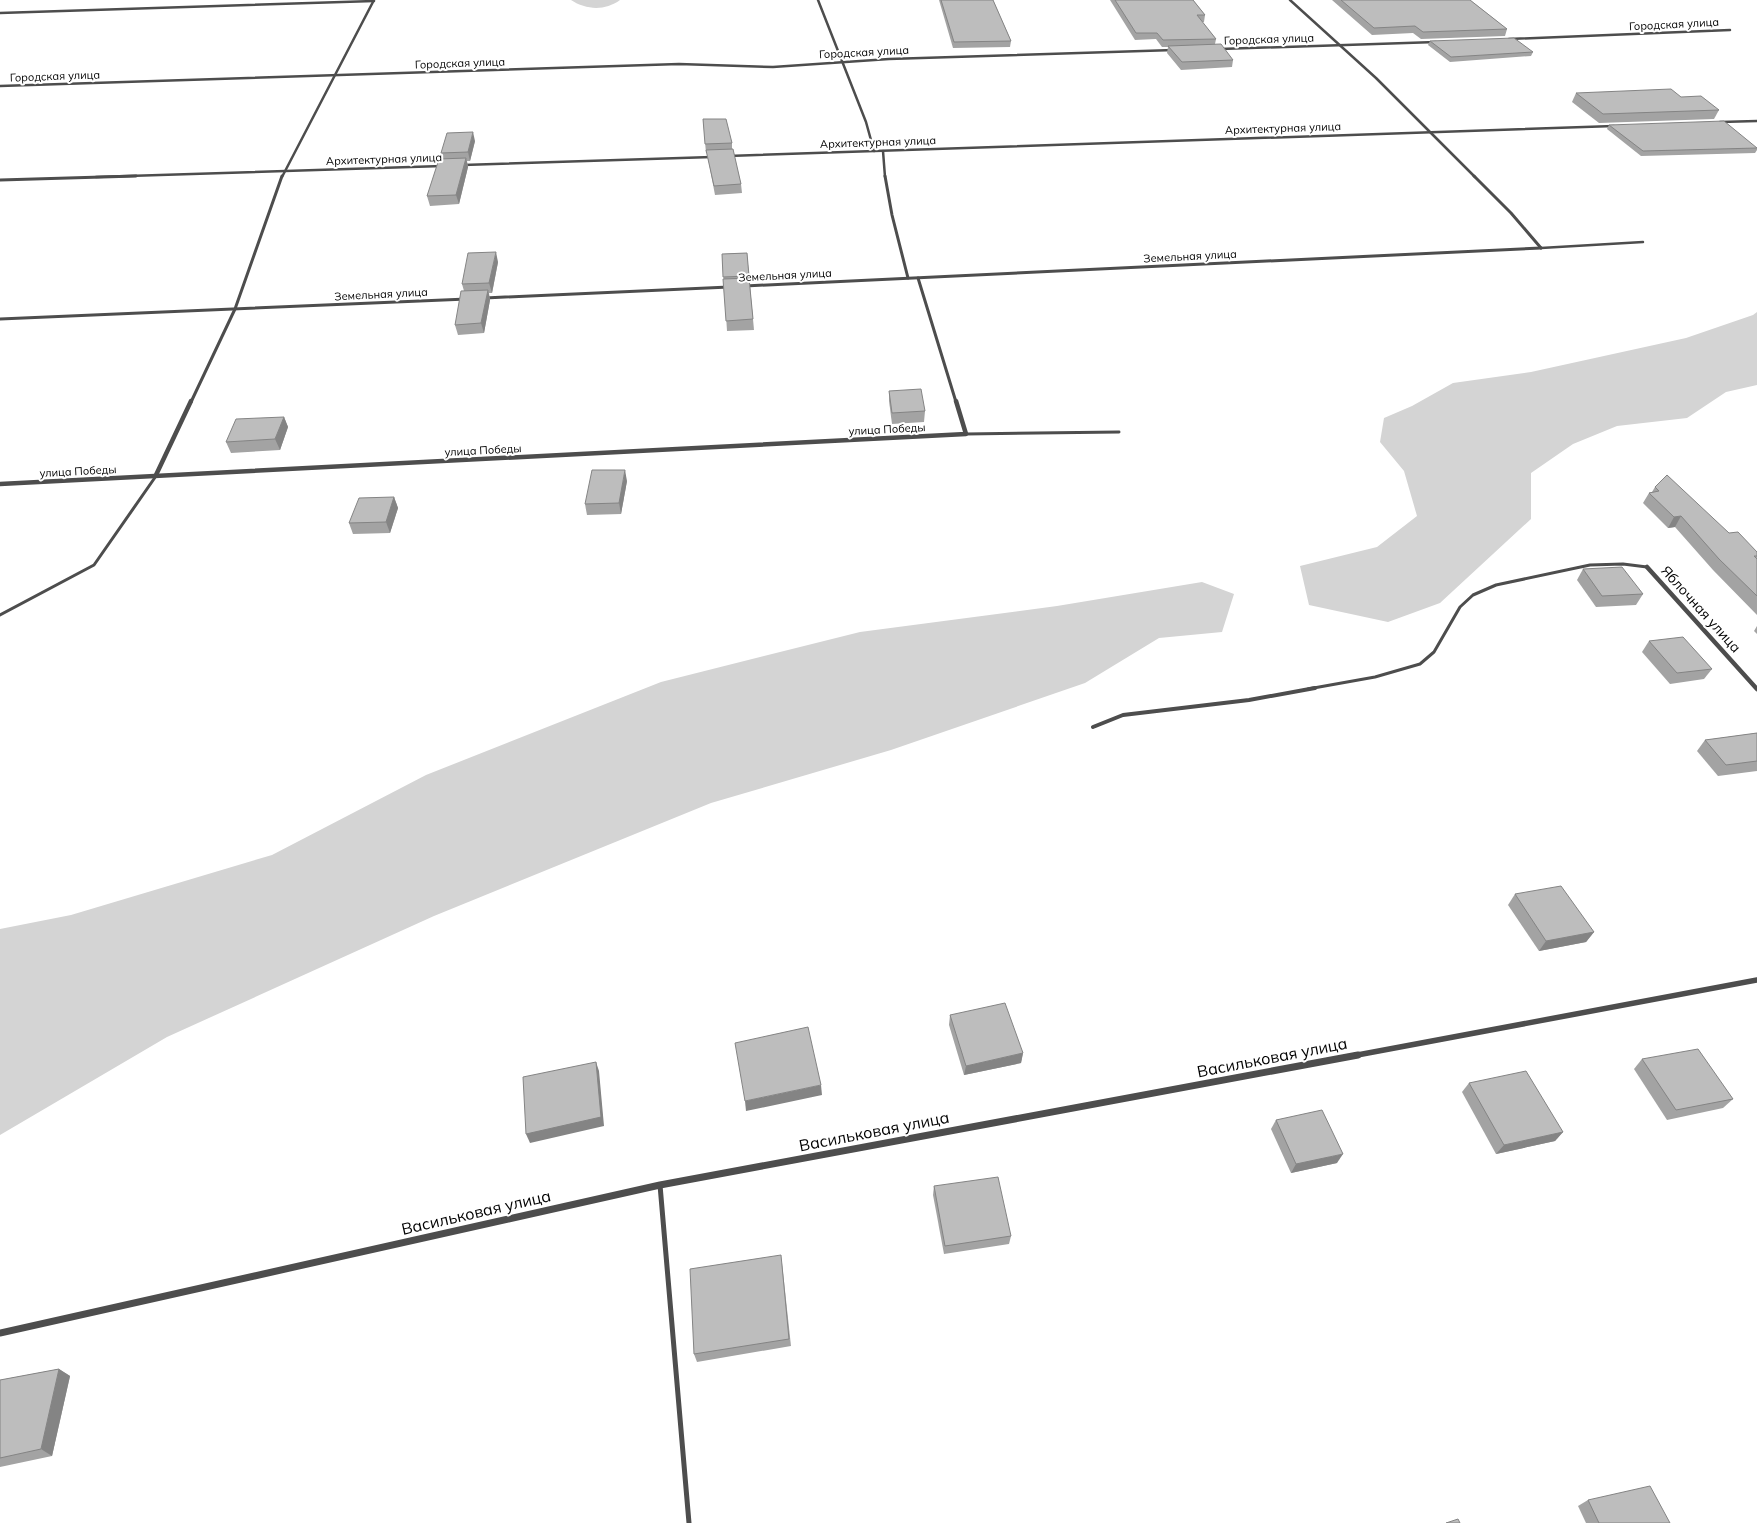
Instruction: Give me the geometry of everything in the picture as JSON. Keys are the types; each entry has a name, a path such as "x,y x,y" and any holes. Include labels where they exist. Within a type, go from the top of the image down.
{"street":[{"path":"0,13 374,0 336,76 284,171 235,309 156,476"},
{"path":"818,0 866,122 874,151"},
{"path":"1290,0 1342,45 1526,228 1542,248"},
{"name":"Городская улица","path":"1508,40 1730,30"},
{"name":"Городская улица","path":"1214,49 1440,42"},
{"name":"Городская улица","path":"0,86 679,64 773,67 843,62 1174,50"},
{"path":"1717,122 1757,121"},
{"name":"Архитектурная улица","path":"726,156 1618,126"},
{"path":"884,151 884,174 888,196 908,278"},
{"name":"Архитектурная улица","path":"461,165 716,156"},
{"name":"Архитектурная улица","path":"0,180 451,165"},
{"name":"Земельная улица","path":"740,286 1542,248"},
{"path":"918,278 966,434"},
{"name":"Земельная улица","path":"482,298 730,287"},
{"name":"Земельная улица","path":"0,319 472,298"},
{"name":"улица Победы","path":"0,484 966,434"},
{"name":"Яблочная улица","path":"1647,567 1757,689"},
{"name":"Васильковая улица","path":"0,1333 660,1185 1757,980"}],"lane":[{"path":"1542,248 1643,242"},
{"path":"966,434 1119,432"},
{"path":"0,615 94,565 156,476"},
{"path":"1093,727 1124,715 1249,700 1375,677 1420,664 1434,652 1460,607 1473,595 1496,585 1590,565 1623,564 1647,567"},
{"path":"660,1185 689,1523"}],"shaded area":[{"path":"571,0 620,0 608,6 596,8 583,6"},
{"path":"1757,312 1757,385 1726,392 1687,418 1617,426 1573,444 1531,473 1531,519 1440,603 1388,622 1309,605 1300,566 1377,547 1417,516 1404,471 1380,442 1384,418 1412,406 1453,383 1531,372 1686,338"},
{"path":"1202,582 1234,594 1222,632 1159,638 1085,683 891,750 711,803 434,916 167,1037 0,1135 0,929 71,915 272,855 426,775 661,682 860,632 1057,606"}],"building":[{"path":"941,0 993,0 1011,41 954,42"},
{"path":"1115,0 1193,0 1205,15 1197,15 1216,39 1163,40 1157,33 1136,33"},
{"path":"1341,0 1470,0 1507,29 1423,32 1415,26 1374,28"},
{"path":"1514,38 1533,52 1451,57 1430,41"},
{"path":"1221,44 1233,60 1182,62 1168,46"},
{"path":"1671,89 1681,97 1701,96 1719,110 1603,114 1576,93"},
{"path":"703,119 726,119 732,143 705,144"},
{"path":"1724,121 1757,148 1643,151 1609,125"},
{"path":"473,132 468,152 441,153 447,133"},
{"path":"733,149 741,184 714,186 706,150"},
{"path":"466,158 456,195 427,196 439,159"},
{"path":"496,252 489,283 462,284 468,253"},
{"path":"747,253 749,276 723,277 722,254"},
{"path":"749,278 753,319 726,321 723,279"},
{"path":"488,290 481,323 455,325 461,291"},
{"path":"921,389 925,411 892,413 889,391"},
{"path":"284,417 275,439 226,442 236,419"},
{"path":"592,470 625,470 619,503 585,504"},
{"path":"1667,475 1729,533 1738,532 1757,552 1757,556 1754,556 1757,559 1757,596 1719,559 1681,516 1674,517 1649,493 1659,491 1655,487"},
{"path":"394,497 386,522 349,523 359,498"},
{"path":"1622,567 1643,594 1602,596 1583,569"},
{"path":"1683,637 1712,669 1677,673 1649,641"},
{"path":"1757,733 1757,761 1726,765 1705,740"},
{"path":"1561,886 1594,932 1546,941 1515,894"},
{"path":"1005,1003 1023,1053 966,1066 950,1015"},
{"path":"808,1027 821,1085 745,1101 735,1043"},
{"path":"1698,1049 1733,1099 1676,1110 1642,1059"},
{"path":"596,1062 601,1117 526,1134 523,1077"},
{"path":"1526,1071 1563,1132 1504,1145 1469,1083"},
{"path":"1322,1110 1343,1154 1296,1164 1276,1120"},
{"path":"998,1177 1011,1236 945,1246 934,1186"},
{"path":"781,1255 789,1339 694,1354 690,1269"},
{"path":"59,1369 41,1449 0,1458 0,1380"},
{"path":"1650,1486 1670,1523 1599,1523 1588,1500"},
{"path":"1458,1519 1460,1523 1446,1523"}]}
